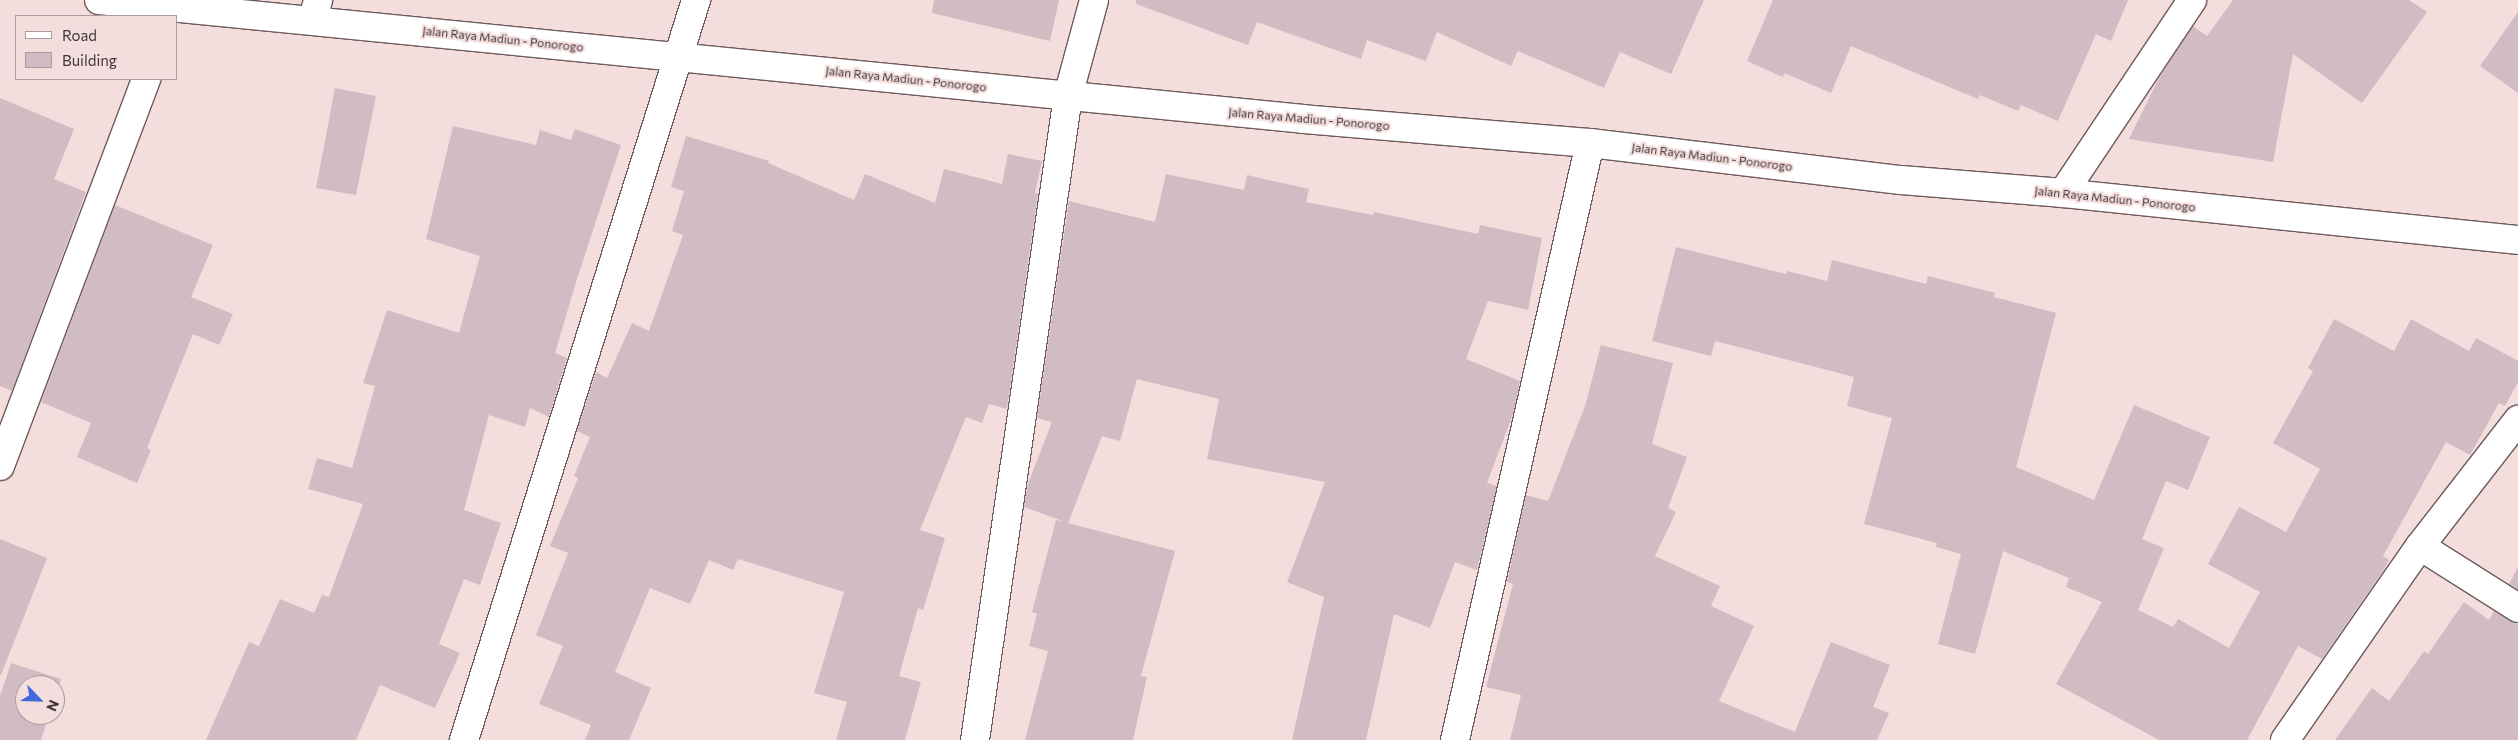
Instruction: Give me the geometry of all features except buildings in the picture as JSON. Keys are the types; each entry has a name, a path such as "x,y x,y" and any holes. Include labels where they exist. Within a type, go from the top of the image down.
{"main road":[{"name":"Jalan Raya Madiun - Ponorogo","path":"99,0 316,10 680,57 1303,119 1590,143 1902,180 2063,193 2518,240"},
{"path":"464,740 680,57 696,0"},
{"path":"974,740 1064,137 1068,96 1094,0"},
{"path":"2063,193 2192,0"},
{"path":"0,466 146,80"},
{"path":"1455,740 1590,143"},
{"path":"2285,740 2420,546 2518,420"},
{"path":"2420,546 2518,608"}]}
